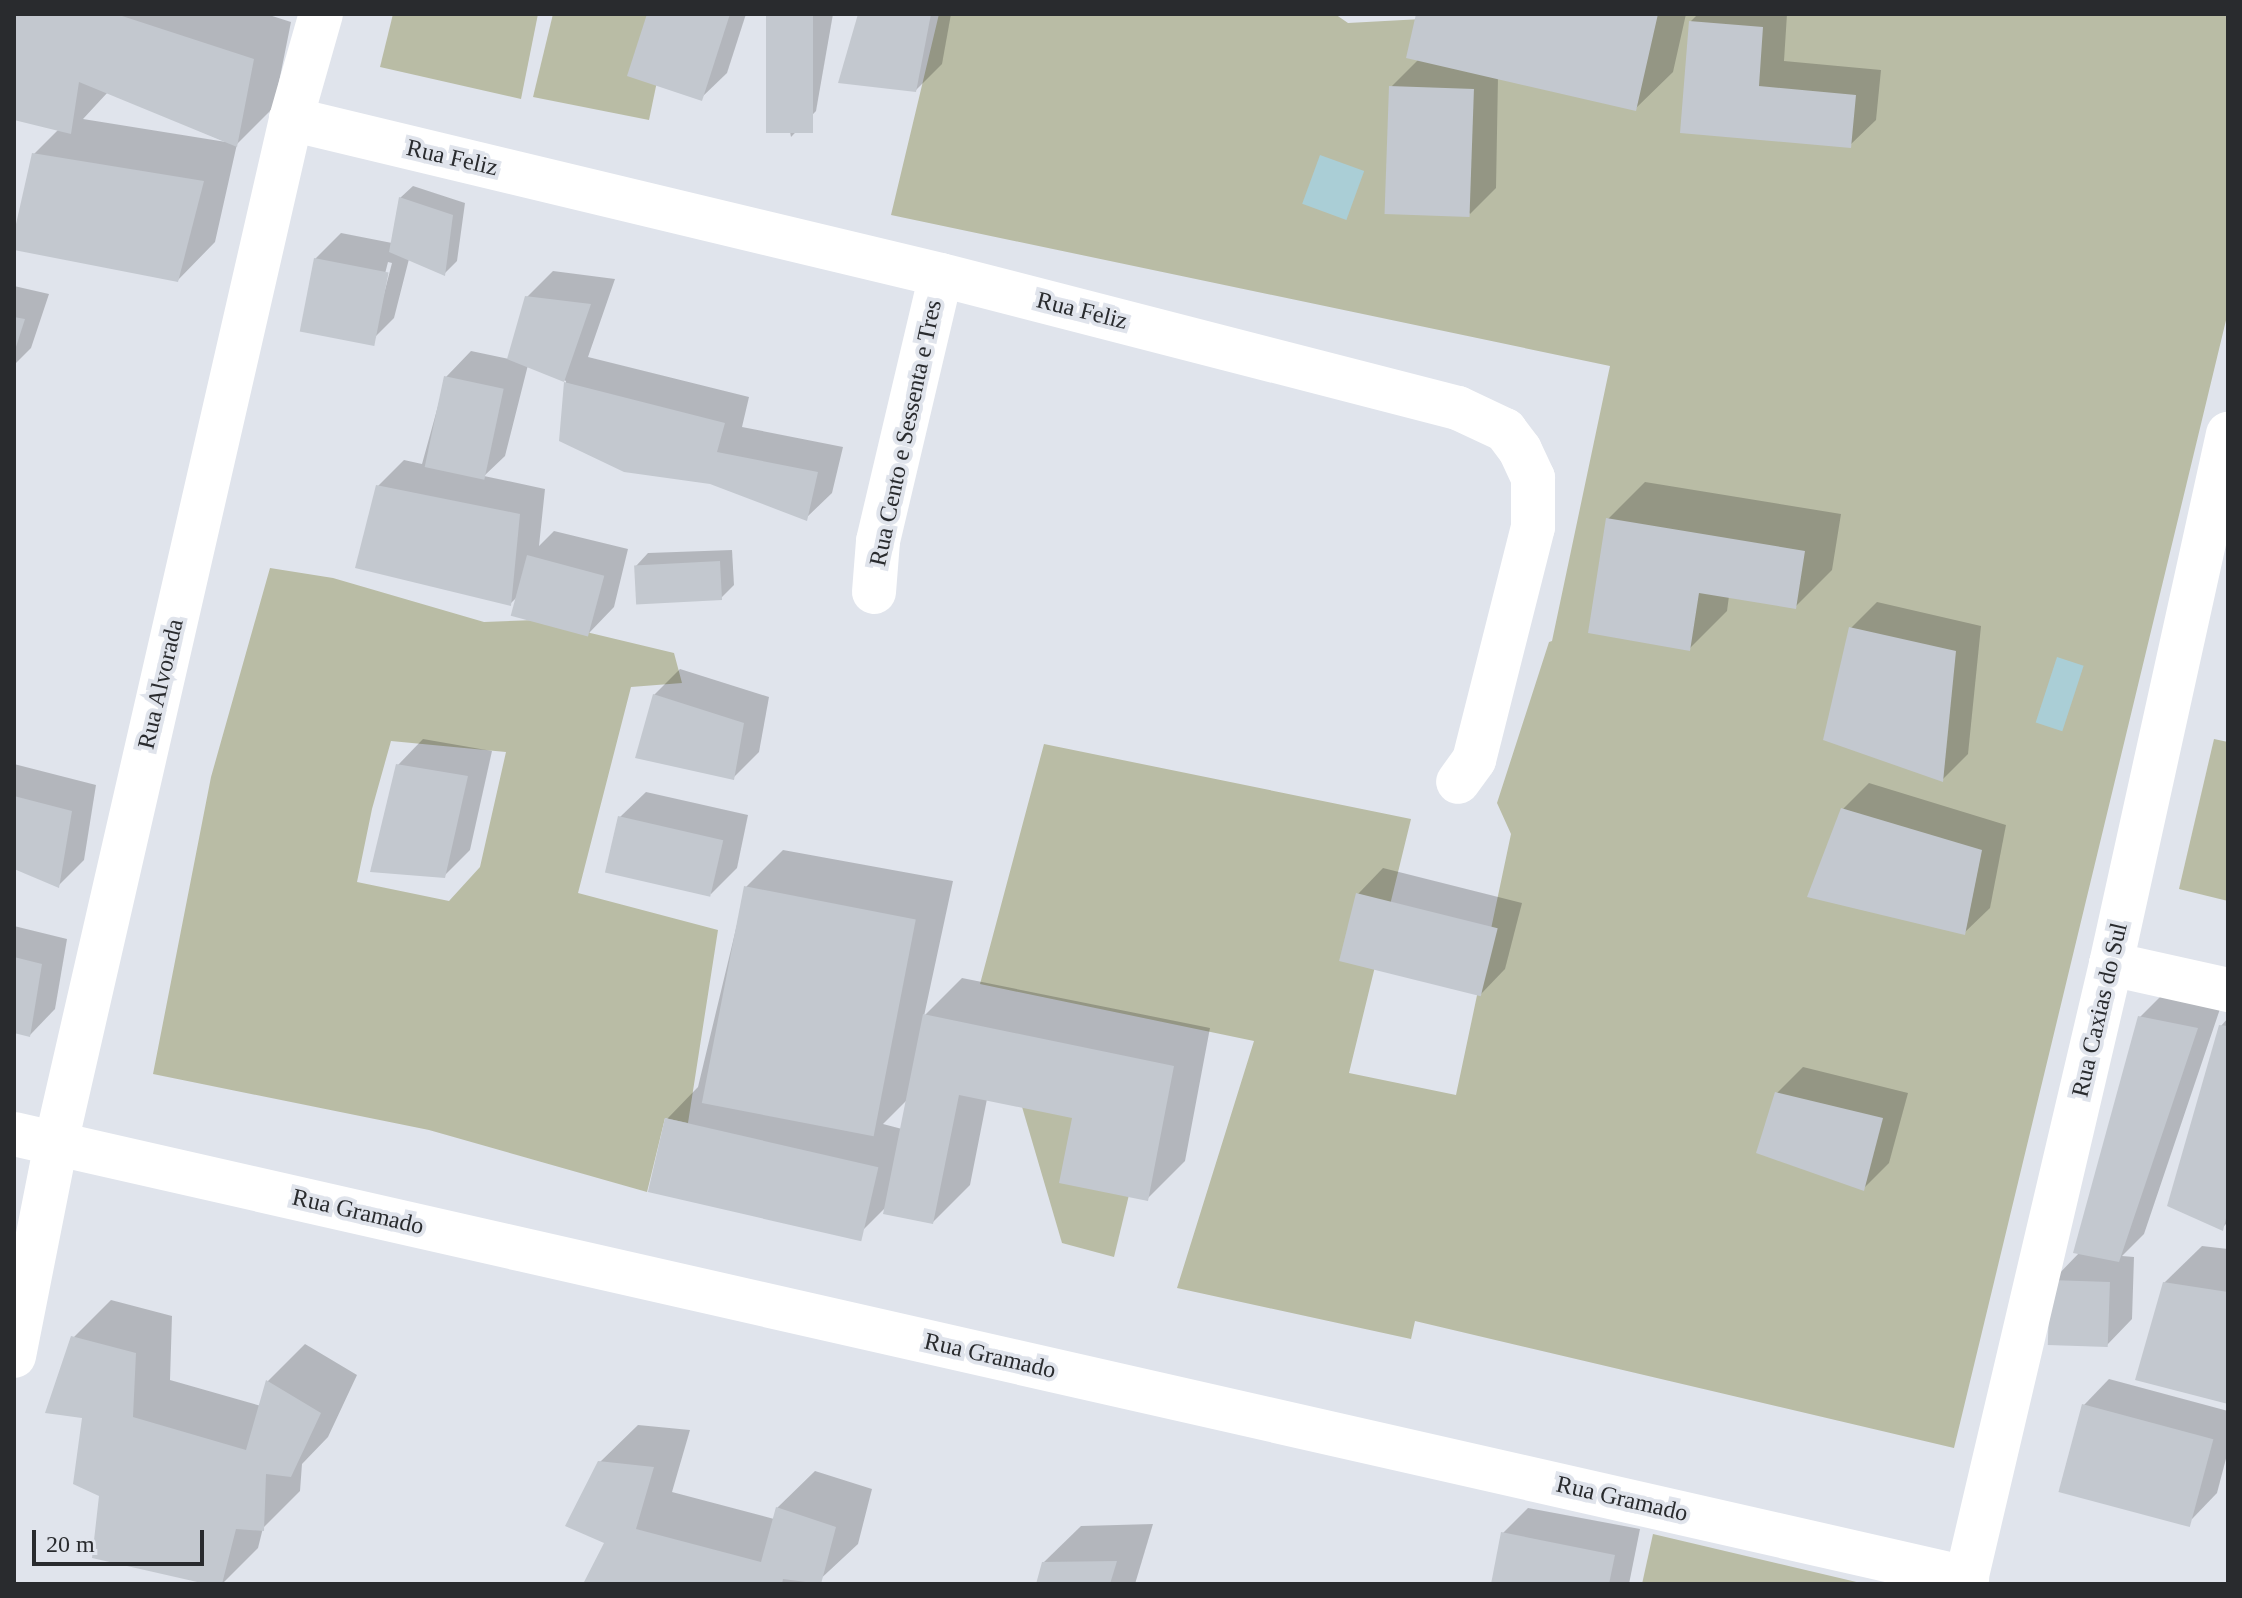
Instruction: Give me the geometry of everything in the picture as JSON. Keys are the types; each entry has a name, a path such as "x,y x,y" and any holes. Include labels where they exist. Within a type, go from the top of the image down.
{"street":[{"name":"Rua Alvorada","path":"14,1356 56,1143 291,119 321,14"},
{"name":"Rua Feliz","path":"291,119 941,275 1458,408 1505,430 1520,450 1533,478 1533,527 1474,760 1458,782"},
{"name":"Rua Cento e Sessenta e Tres","path":"874,592 878,541 941,275"},
{"name":"Rua Caxias do Sul","path":"1966,1581 2111,964 2228,434"},
{"path":"2111,964 2228,990"},
{"name":"Rua Gramado","path":"14,1134 1966,1581"}],"green space":[{"path":"393,14 538,14 521,99 380,67"},
{"path":"553,14 671,14 649,120 533,97"},
{"path":"939,14 1335,14 1348,23 1477,16 1521,29 1527,14 2228,14 2228,312 1954,1448 1415,1321 1411,1339 1177,1288 1254,1041 980,984 1044,744 1411,819 1349,1073 1456,1095 1511,834 1497,803 1549,642 1552,641 1610,366 891,215"},
{"path":"270,568 333,578 484,622 536,620 674,653 682,683 631,687 578,893 718,930 688,1123 665,1118 647,1192 429,1130 153,1074 211,777","holes":["391,741 506,752 480,867 449,901 357,882 372,809"]},
{"path":"2214,739 2228,742 2228,901 2179,889"},
{"path":"1020,1100 1116,1106 1135,1170 1114,1257 1062,1243"},
{"path":"1653,1534 1865,1584 1642,1584"}],"water":[{"path":"1320,155 1364,171 1346,220 1302,204"},
{"path":"2057,657 2084,666 2062,731 2036,723"}],"building":[{"path":"14,14 116,14 254,59 237,147 79,82 71,134 14,120"},
{"path":"647,14 730,14 702,101 627,76"},
{"path":"766,14 813,14 813,133 766,133"},
{"path":"858,14 931,14 916,92 838,83"},
{"path":"1416,14 1658,14 1636,111 1406,58"},
{"path":"1689,21 1763,27 1759,86 1856,95 1851,148 1680,133"},
{"path":"1389,86 1474,89 1469,217 1385,214"},
{"path":"32,153 204,181 178,282 14,250 14,233"},
{"path":"399,197 453,215 445,276 389,252"},
{"path":"314,258 389,273 374,346 300,332"},
{"path":"525,296 591,304 564,382 507,359"},
{"path":"14,317 25,319 15,350 14,350"},
{"path":"444,376 504,389 484,480 425,467"},
{"path":"564,382 725,423 717,452 818,472 807,521 710,484 624,472 559,441"},
{"path":"376,485 520,514 511,606 355,568"},
{"path":"1606,518 1805,551 1796,609 1699,593 1690,651 1588,633"},
{"path":"527,555 604,576 588,637 511,616"},
{"path":"720,561 722,600 636,604 634,566"},
{"path":"1849,627 1956,651 1943,782 1823,740"},
{"path":"653,694 744,723 734,780 635,758"},
{"path":"396,764 468,776 445,878 370,872"},
{"path":"14,796 72,811 59,888 14,869"},
{"path":"1841,808 1982,850 1965,935 1807,897"},
{"path":"618,816 723,840 710,897 605,873"},
{"path":"744,886 916,919 874,1136 702,1103"},
{"path":"1356,893 1498,928 1481,996 1339,961"},
{"path":"14,957 42,964 30,1037 14,1033"},
{"path":"923,1014 1174,1066 1148,1201 1059,1183 1072,1118 959,1095 933,1224 883,1214"},
{"path":"2138,1016 2198,1028 2119,1262 2073,1253"},
{"path":"2219,1025 2228,1026 2228,1210 2223,1231 2167,1206"},
{"path":"1775,1092 1883,1118 1864,1191 1756,1153"},
{"path":"665,1118 878,1167 861,1241 648,1192"},
{"path":"2050,1280 2110,1282 2108,1347 2048,1345"},
{"path":"2163,1282 2228,1292 2228,1404 2135,1380"},
{"path":"71,1336 136,1353 133,1417 246,1450 266,1380 321,1413 291,1477 266,1474 264,1531 236,1529 222,1584 206,1584 92,1558 99,1496 73,1484 82,1418 45,1413"},
{"path":"2082,1404 2213,1439 2190,1527 2058,1492"},
{"path":"598,1461 654,1467 636,1529 761,1562 776,1507 836,1527 821,1584 783,1579 782,1584 583,1584 604,1543 565,1526"},
{"path":"1501,1532 1615,1555 1609,1584 1491,1584"},
{"path":"1117,1561 1110,1584 1036,1584 1042,1562"}]}
